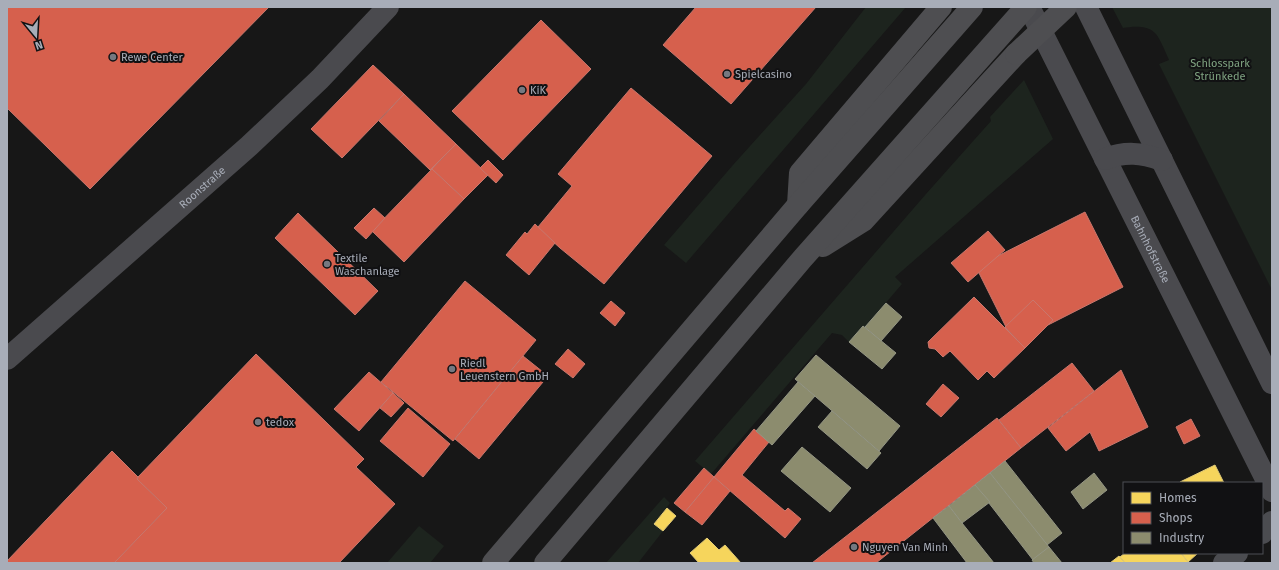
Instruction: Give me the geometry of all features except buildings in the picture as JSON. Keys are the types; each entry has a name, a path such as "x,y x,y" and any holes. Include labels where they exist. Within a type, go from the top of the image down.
{"highway":[{"path":"798,204 800,173 941,7"},
{"path":"493,563 798,204 972,7"},
{"path":"545,563 803,258 1028,7"},
{"path":"803,258 864,222 1016,54 1066,7"}],"street":[{"name":"Roonstraße","path":"7,359 249,146 320,79 388,7"},
{"name":"Bahnhofstraße","path":"1028,7 1272,491"},
{"path":"1086,7 1272,383"},
{"path":"1105,159 1116,155 1134,153 1162,160"},
{"path":"1263,532 1272,522"},
{"path":"1224,563 1236,554"}],"green space":[{"path":"866,7 906,7 686,263 664,245 806,84"},
{"name":"Schlosspark Strünkede","path":"1112,7 1272,7 1272,290 1159,64 1169,60 1159,39 1153,31 1149,29 1136,27 1123,28"},
{"path":"1024,80 1053,139 895,277 902,284 865,327 863,326 849,342 842,335 832,333 711,474 695,461 991,121 990,117"},
{"path":"664,497 670,503 655,523 663,531 638,563 606,563"},
{"path":"419,526 444,546 430,563 387,563"}],"place":[{"name":"Rewe Center","path":"113,57"},
{"name":"Spielcasino","path":"727,74"},
{"name":"KiK","path":"522,90"},
{"name":"Textile Waschanlage","path":"327,264"},
{"name":"Riedl Leuenstern GmbH","path":"452,369"},
{"name":"tedox","path":"258,422"},
{"name":"Nguyen Van Minh","path":"854,547"}]}
